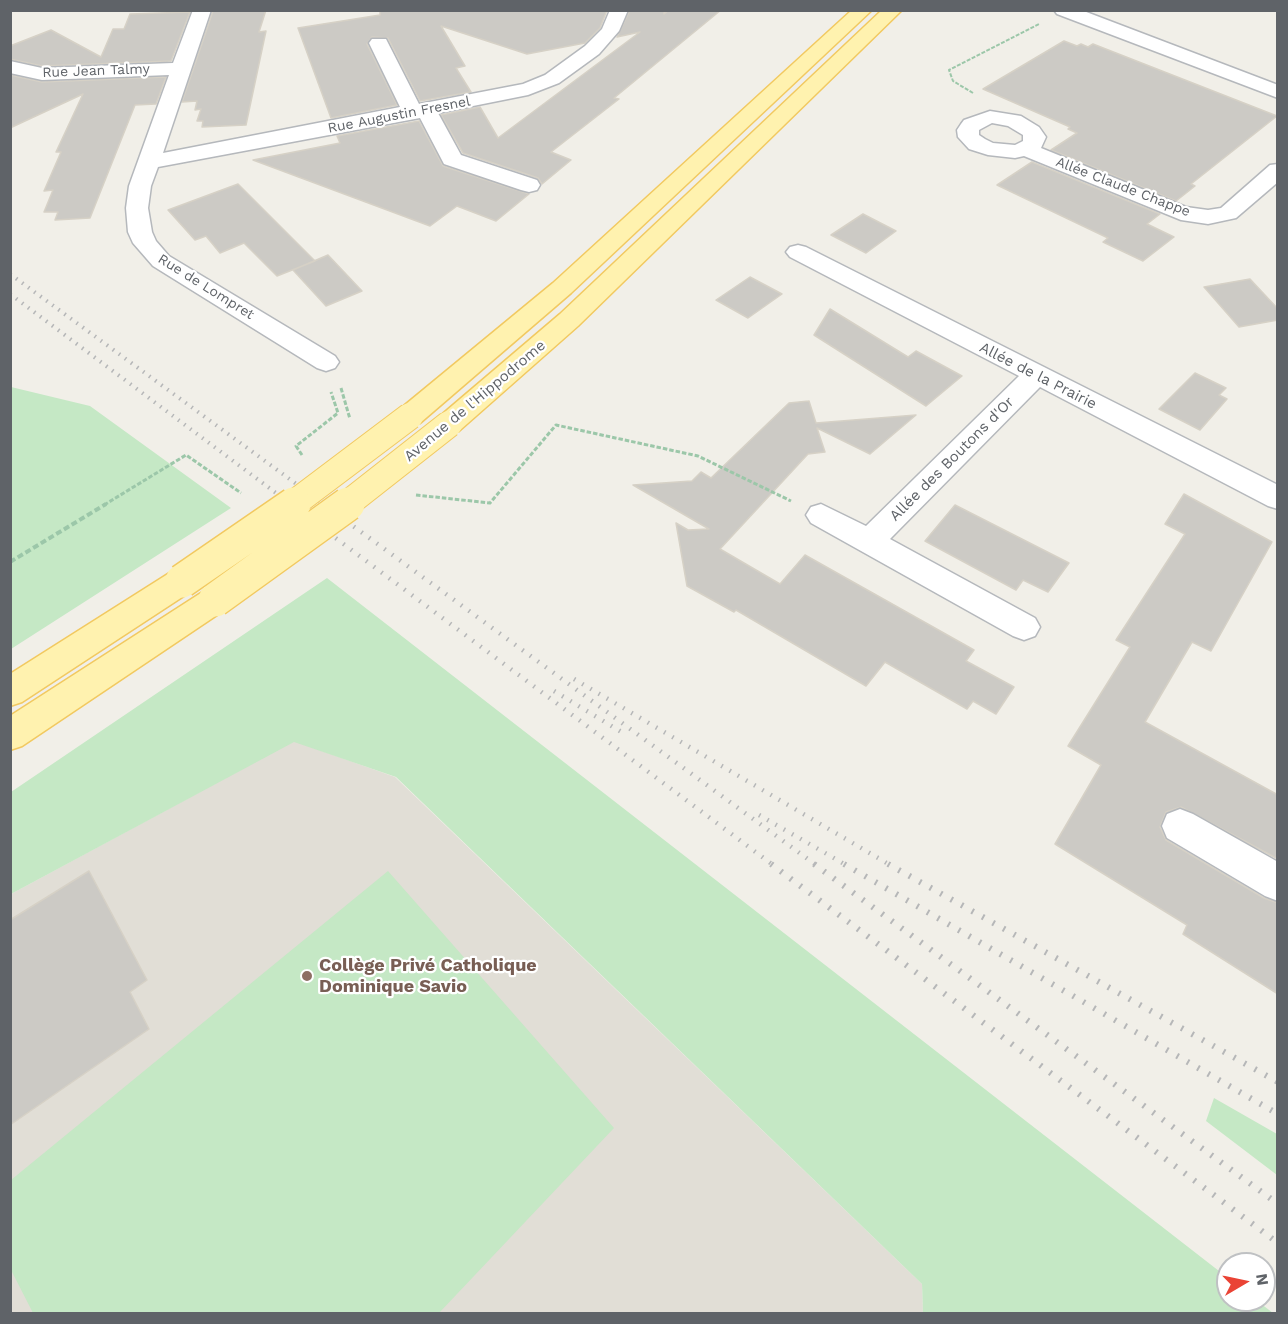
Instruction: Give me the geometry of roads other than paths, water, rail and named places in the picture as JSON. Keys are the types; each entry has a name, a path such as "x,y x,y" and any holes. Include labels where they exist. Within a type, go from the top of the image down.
{"main road":[{"name":"Avenue de l'Hippodrome","path":"10,692 270,522 410,416 562,288 863,10"},
{"name":"Avenue de l'Hippodrome","path":"10,735 215,600 369,488 449,424 569,320 893,10"}],"street":[{"name":"Rue de Lompret","path":"202,10 148,162 137,208 140,232 152,252 161,261 326,362"},
{"name":"Rue Augustin Fresnel","path":"148,162 515,93 552,79 592,50 610,31 619,10"},
{"path":"1063,10 1278,92"},
{"path":"1046,11 1125,35"},
{"path":"379,43 419,111 452,159 529,185"},
{"name":"Rue Jean Talmy","path":"10,67 42,74 182,69"},
{"name":"Allée Claude Chappe","path":"1026,149 1033,144 1035,137 1032,131 1025,125 1002,117 990,117 971,124 968,130 969,137 977,144 1002,152 1026,149 1181,213 1208,217 1228,213 1278,170"},
{"name":"Allée de la Prairie","path":"798,252 1278,498"},
{"name":"Allée des Boutons d'Or","path":"869,542 1036,375"},
{"path":"821,515 1024,627"},
{"path":"1180,826 1278,883"}],"railway":[{"path":"10,274 325,505"},
{"path":"10,294 292,505"},
{"path":"290,504 773,865"},
{"path":"323,504 816,865"},
{"path":"574,679 890,865"},
{"path":"554,691 623,733"},
{"path":"759,815 846,865"},
{"path":"771,864 1278,1243"},
{"path":"814,864 1278,1204"},
{"path":"844,864 1278,1114"},
{"path":"888,864 1278,1082"}],"place":[{"name":"Collège Privé Catholique Dominique Savio","path":"307,976"}]}
